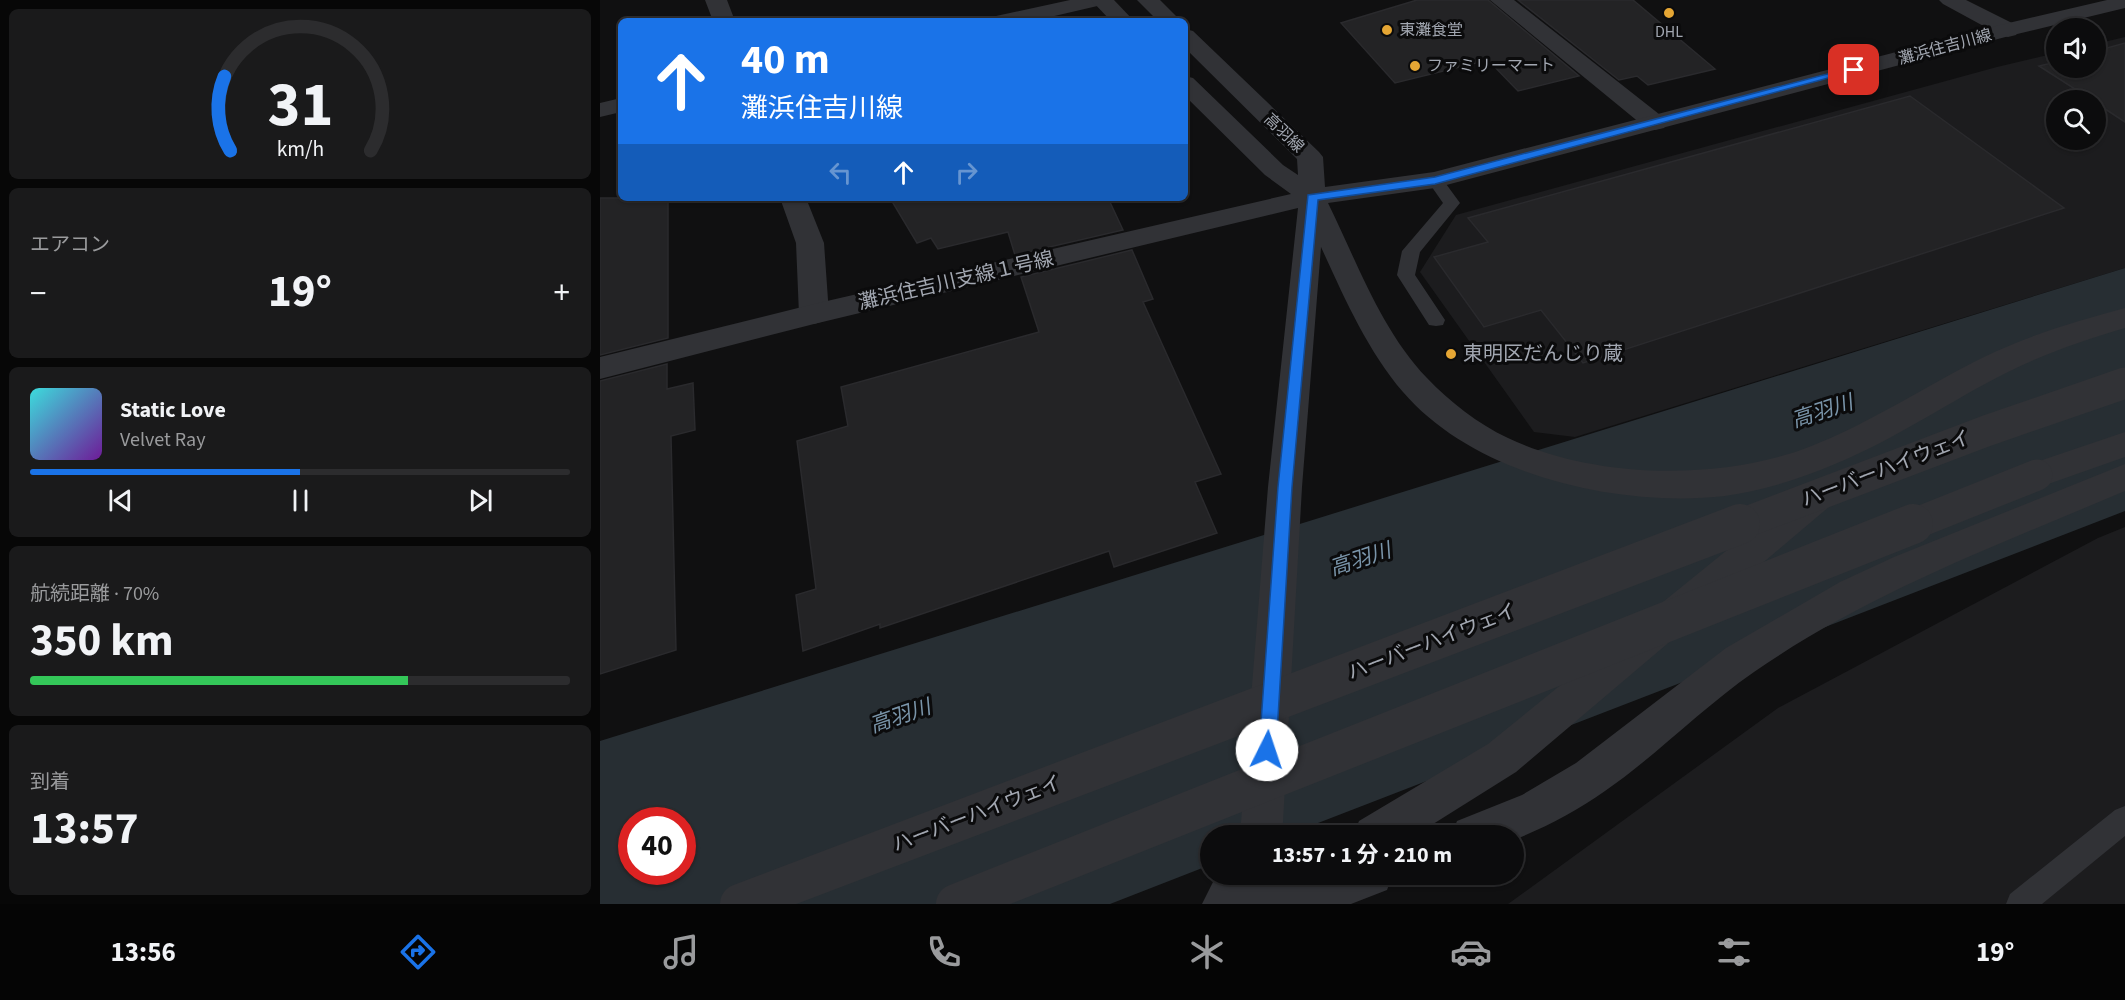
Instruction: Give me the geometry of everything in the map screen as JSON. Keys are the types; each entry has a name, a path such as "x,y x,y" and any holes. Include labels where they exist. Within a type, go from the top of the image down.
{"street":[{"path":"716,0 723,18"},
{"path":"1018,18 1100,0 1120,18"},
{"path":"1148,0 1167,18"},
{"path":"1501,0 1655,123"},
{"path":"1950,0 2008,30"},
{"name":"灘浜住吉川線","path":"1312,197 1435,180 2008,30 2125,2"},
{"name":"高羽線","path":"1188,39 1310,157 1312,197"},
{"name":"高羽線","path":"1188,86 1274,170 1312,197"},
{"path":"600,110 618,106"},
{"path":"1312,197 1358,296 1392,356 1432,402 1471,433 1503,451 1540,465 1580,475 1662,484 1710,484 1759,474 1808,460 1856,441 1961,383 2027,350 2125,318"},
{"path":"1260,825 1285,487 1312,197"},
{"name":"灘浜住吉川支線１号線","path":"600,368 814,314 1312,197"},
{"path":"794,201 810,243 814,314"},
{"name":"ハーバーハイウェイ","path":"740,904 1986,432 2125,383"},
{"path":"1392,825 1502,758 1930,402"},
{"path":"956,904 2026,479 2125,444"},
{"path":"1499,825 1536,810 1591,777 1740,660 1853,593 1918,563 2125,477"},
{"path":"1224,904 1237,885"},
{"path":"1260,904 1291,885"},
{"path":"1295,904 1343,885"}],"lane":[{"path":"1435,180 1452,203 1411,251 1406,275 1436,320"},
{"path":"2020,904 2125,819"}],"shaded area":[{"path":"2125,37 2125,268 1575,437 1534,432 1420,272 1456,215 2046,55 2046,78 2106,78 2106,42"},
{"path":"2125,527 2125,904 1508,904 1778,708 2098,538"}],"water":[{"name":"高羽川","path":"2125,268 2125,511 1313,825 1200,825 1200,869 1110,904 600,904 600,741"}],"building":[{"path":"1417,0 1488,0 1579,76 1518,91 1488,60 1395,83 1341,23"},
{"path":"1518,0 1633,0 1715,69 1648,85 1637,76 1619,80"},
{"path":"2125,43 2125,122 2106,110 2106,90 2076,90 2058,78 2106,78 2106,48"},
{"path":"1910,96 2064,208 1583,363 1541,310 1484,327 1434,257 1488,242 1468,218"},
{"path":"600,198 618,198 618,201 668,201 668,338 600,355"},
{"path":"892,201 1109,201 1123,230 1015,255 1008,232 938,249 931,238 917,243"},
{"path":"1132,250 1153,299 1143,302 1221,474 1195,482 1217,533 1114,567 1109,551 880,628 880,624 803,651 796,595 816,589 797,441 848,426 841,387 1039,332 1021,277"},
{"path":"667,364 667,389 693,383 695,430 671,436 676,650 600,674 600,381"}],"place":[{"name":"DHL","path":"1669,13"},
{"name":"東灘食堂","path":"1387,30"},
{"name":"ファミリーマート","path":"1415,66"},
{"name":"東明区だんじり蔵","path":"1451,354"}],"route":[{"path":"1267,750 1285,487 1312,197 1435,180 1854,70"}]}
